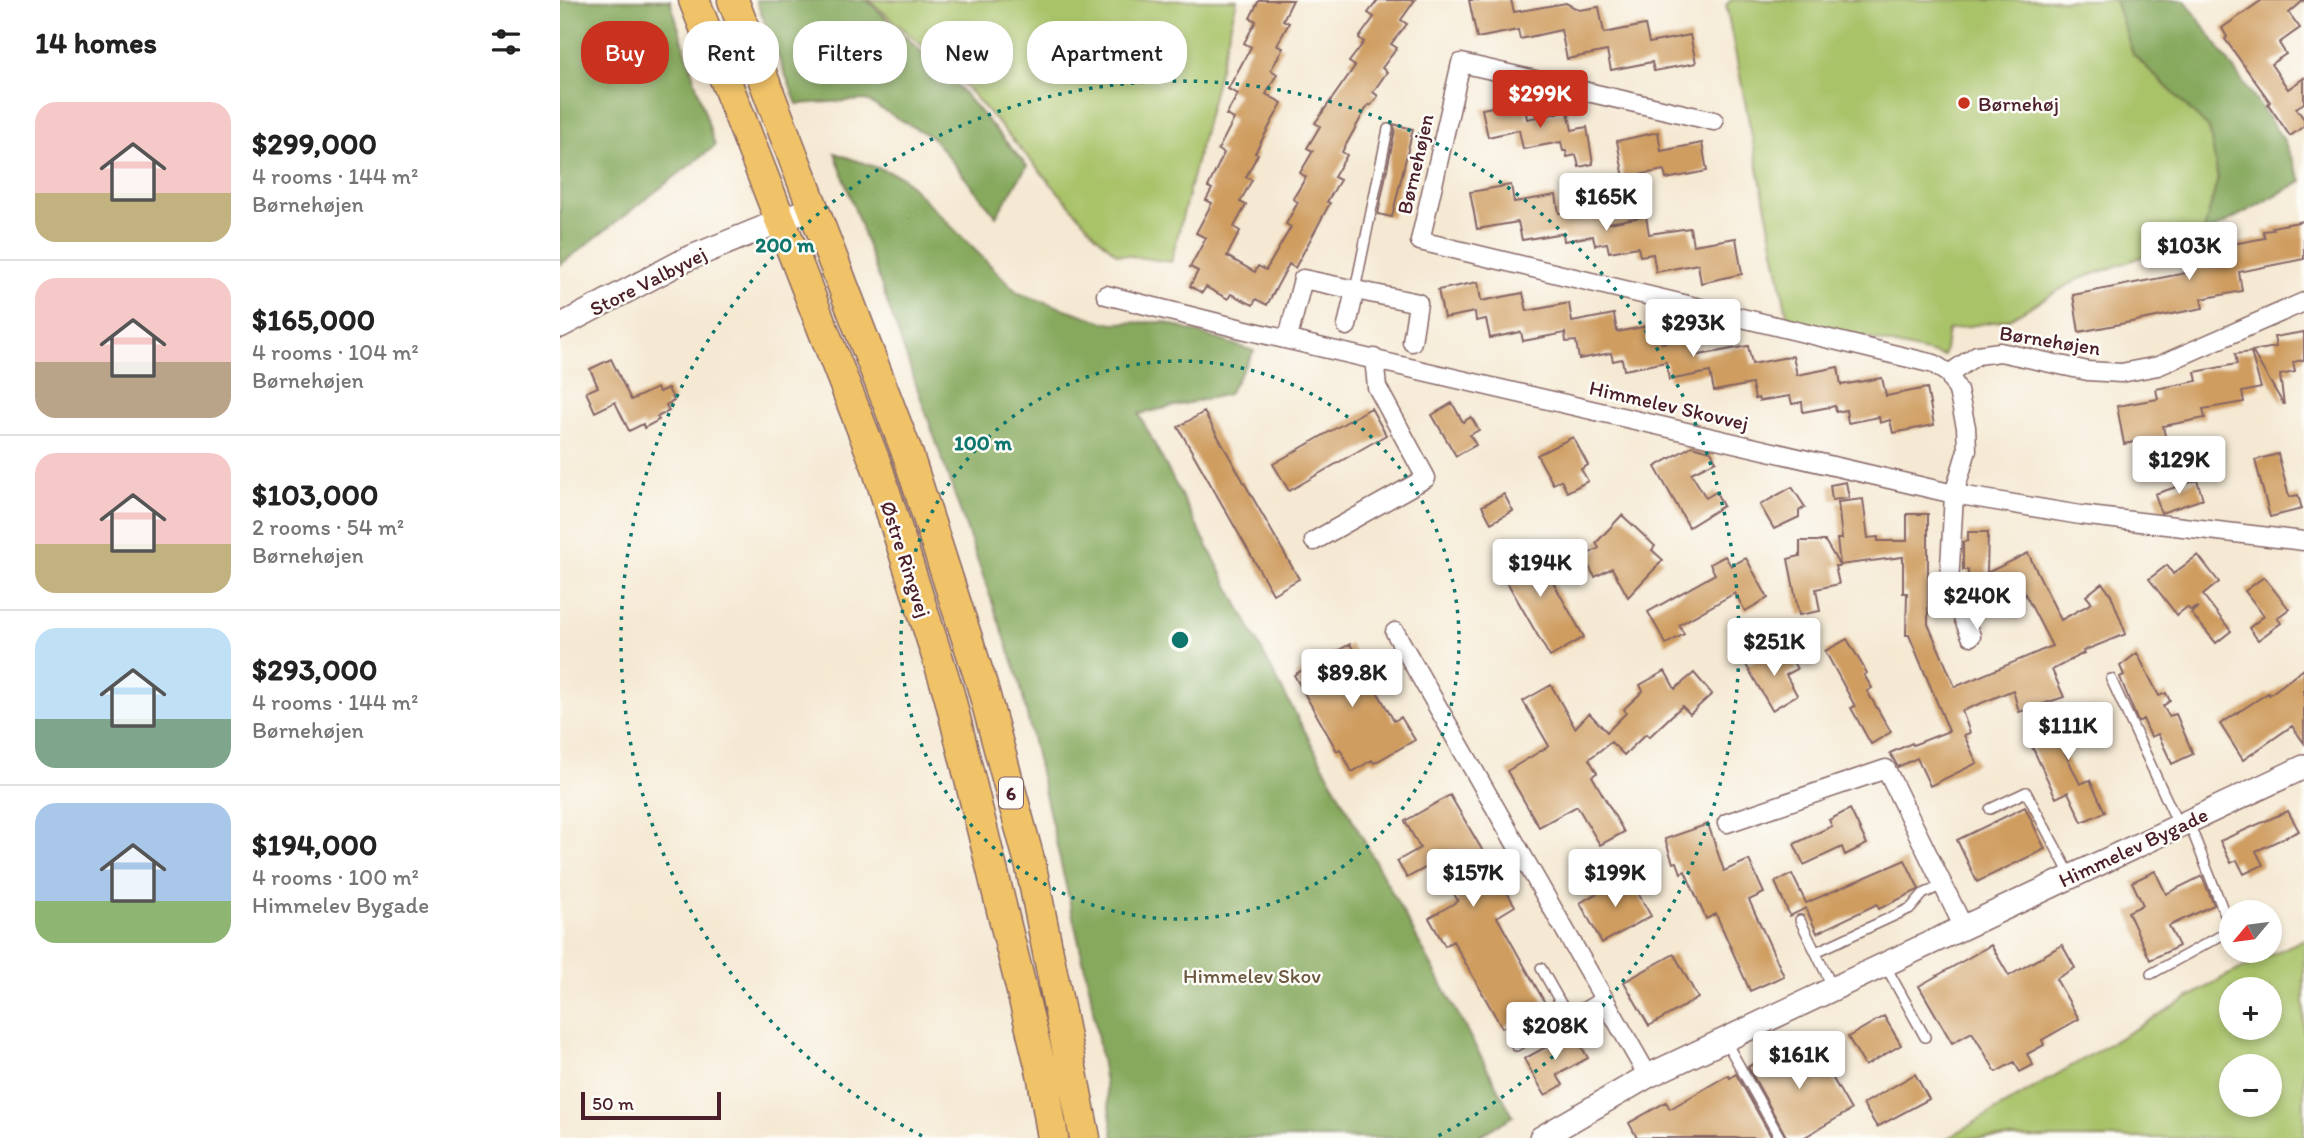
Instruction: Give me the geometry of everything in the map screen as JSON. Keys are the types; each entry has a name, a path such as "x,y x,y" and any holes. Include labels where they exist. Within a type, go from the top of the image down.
{"main road":[{"name":"Østre Ringvej","path":"694,0 877,467 949,694 1042,1073 1053,1138"},
{"name":"Østre Ringvej","path":"733,0 908,455 982,685 1031,867 1085,1138"}],"street":[{"name":"Børnehøjen","path":"1714,121 1461,63 1420,241 1934,364 1949,374 1977,355 2000,352 2088,371 2121,373 2158,366 2304,302"},
{"name":"Store Valbyvej","path":"560,326 687,259 814,207"},
{"path":"1288,338 1303,279 1418,303 1412,342"},
{"path":"1347,326 1355,290"},
{"name":"Himmelev Skovvej","path":"1106,295 1954,494 2080,515 2304,541"},
{"path":"1314,541 1426,478 1377,387 1374,358"},
{"path":"1949,374 1958,391 1967,450 1954,494 1949,585 1970,636"},
{"path":"1395,632 1648,1076"},
{"name":"Himmelev Bygade","path":"1541,1138 1648,1076 2304,767"},
{"path":"1727,822 1886,769 1963,926"}],"lane":[{"path":"1355,290 1388,129"},
{"path":"2111,679 2183,823 2231,930 2151,974"},
{"path":"1990,809 2025,792 2071,876"},
{"path":"1816,951 1911,908 1923,894 1943,885"},
{"path":"1800,920 1833,988"},
{"path":"1884,964 1925,1037"},
{"path":"1541,968 1568,1016"},
{"path":"1516,1046 1603,996"},
{"path":"1724,1040 1780,1138"}],"green space":[{"path":"560,0 670,0 683,42 683,84 696,84 715,146 560,265"},
{"path":"756,0 867,0 889,21 793,21 793,84 907,84 907,38 921,52 921,84 955,84 1027,166 996,216 933,138 865,100 797,104 779,58 779,21 764,21"},
{"path":"869,0 1237,0 1171,262 1117,254 1096,235 964,84 1013,84 1013,21 921,21 921,45 907,33 907,21 893,21"},
{"path":"1731,0 2115,0 2133,54 2209,128 2218,178 2203,235 2077,280 2009,319 1948,330 1944,356 1788,320 1726,5"},
{"path":"2115,0 2185,0 2283,139 2302,181 2203,235 2218,178 2209,128 2133,54"},
{"name":"Himmelev Skov","path":"835,153 901,176 1018,293 1107,323 1164,322 1254,351 1228,394 1139,414 1276,678 1513,1116 1475,1138 1114,1138 1090,991 1018,676"},
{"path":"2304,939 2304,1138 1948,1138 2219,980 2219,1040 2282,1040 2282,977 2224,977 2253,963 2282,963 2282,949"}],"building":[{"path":"1259,0 1293,0 1283,20 1289,23 1277,45 1283,48 1271,70 1277,74 1266,94 1282,103 1255,153 1258,154 1246,177 1252,180 1240,202 1246,205 1234,227 1240,231 1227,256 1255,272 1258,266 1266,270 1291,227 1286,224 1298,202 1293,199 1306,177 1300,173 1313,151 1307,148 1320,126 1315,123 1355,66 1349,62 1364,42 1359,38 1374,17 1368,13 1378,0 1415,0 1401,20 1407,24 1391,44 1397,48 1382,68 1387,72 1373,92 1378,96 1368,105 1342,152 1347,155 1334,177 1340,180 1327,202 1330,203 1295,268 1289,264 1267,305 1256,299 1253,305 1231,294 1228,299 1206,287 1202,293 1190,286 1198,271 1190,267 1206,238 1196,233 1212,203 1206,200 1212,189 1208,187 1224,153 1218,150 1234,119 1226,115 1238,94 1228,89 1251,47 1244,43 1256,21 1250,18"},
{"path":"1469,0 1511,0 1514,12 1566,3 1579,10 1599,7 1604,33 1645,25 1649,43 1690,35 1696,63 1654,71 1652,62 1611,70 1607,51 1567,59 1561,30 1520,39 1518,30 1477,38"},
{"path":"2262,0 2304,0 2289,13 2300,28 2279,43 2286,54 2271,64 2288,89 2304,78 2304,103 2296,108 2304,119 2304,126 2290,136 2268,104 2270,102 2225,39 2227,37 2222,28"},
{"path":"1524,101 1527,119 1568,111 1572,130 1587,127 1593,164 1579,167 1576,155 1567,157 1561,142 1523,149 1519,130 1488,137 1482,109"},
{"path":"1393,124 1413,129 1392,217 1378,214 1395,130"},
{"path":"1658,132 1661,151 1702,143 1707,171 1666,179 1664,170 1624,178 1617,141"},
{"path":"1511,185 1514,202 1556,195 1559,213 1601,206 1604,224 1646,216 1649,234 1690,228 1693,245 1736,238 1742,274 1701,283 1698,264 1656,272 1653,254 1640,256 1638,247 1609,252 1607,243 1595,245 1593,236 1564,241 1563,233 1522,240 1518,222 1477,229 1470,192"},
{"path":"2304,221 2304,259 2239,272 2242,291 2201,299 2203,308 2079,332 2073,295 2186,273 2184,264 2235,253 2233,244 2265,238 2263,231 2273,230 2272,227"},
{"path":"1478,282 1481,301 1523,293 1527,311 1569,303 1572,322 1614,314 1617,332 1658,324 1662,343 1690,337 1694,356 1748,346 1752,364 1793,356 1797,375 1838,367 1841,385 1882,378 1886,396 1927,388 1934,425 1893,433 1890,420 1880,423 1879,417 1848,423 1846,410 1836,412 1835,406 1803,412 1802,402 1792,404 1790,396 1759,401 1758,398 1755,399 1752,384 1714,391 1710,372 1669,380 1666,362 1624,370 1622,359 1613,361 1611,353 1579,359 1576,341 1566,342 1565,333 1523,341 1521,332 1490,338 1486,319 1476,321 1475,312 1444,318 1438,290"},
{"path":"2304,332 2304,360 2293,362 2295,372 2280,375 2284,405 2252,351 2276,347 2274,337"},
{"path":"2251,352 2261,388 2242,392 2244,402 2203,409 2205,418 2163,426 2165,436 2124,444 2117,406 2158,399 2156,389 2197,381 2195,372 2237,364 2235,354"},
{"path":"611,359 631,400 657,388 659,392 668,388 674,401 666,405 669,411 644,428 643,424 629,431 615,402 595,412 586,392 598,387 590,369"},
{"path":"1452,403 1463,422 1471,417 1479,430 1470,435 1476,445 1456,456 1432,415"},
{"path":"1371,408 1386,435 1289,491 1273,464"},
{"path":"1204,412 1299,579 1273,594 1178,427"},
{"path":"1573,437 1588,465 1581,469 1588,481 1567,492 1561,480 1553,484 1537,455"},
{"path":"1692,446 1711,451 1716,461 1691,473 1706,498 1716,492 1723,506 1689,527 1655,467"},
{"path":"2278,454 2289,497 2298,495 2302,509 2270,517 2255,460"},
{"path":"2197,480 2203,499 2161,513 2155,494"},
{"path":"1846,482 1849,498 1832,500 1830,485"},
{"path":"1792,487 1805,507 1799,511 1799,517 1774,529 1760,505"},
{"path":"1504,494 1513,511 1491,523 1482,506"},
{"path":"1863,499 1868,538 1878,537 1878,541 1907,541 1907,514 1928,514 1928,624 1955,687 2052,646 2023,590 1985,611 1968,580 1968,570 1963,570 1963,542 1968,541 1968,532 1988,532 1987,573 2028,553 2061,620 2092,603 2086,596 2102,583 2111,595 2126,634 2083,651 2084,653 2052,670 2064,697 2019,712 2013,690 1962,711 1970,733 1964,735 1977,763 1930,786 1917,758 1898,767 1890,753 1949,731 1909,635 1906,635 1907,593 1903,593 1903,557 1840,565 1837,539 1842,539 1838,502"},
{"path":"1622,515 1655,546 1652,550 1663,560 1628,597 1612,568 1595,577 1583,557 1599,548 1596,543"},
{"path":"1800,541 1825,541 1840,566 1835,566 1839,584 1816,589 1820,611 1799,615 1788,559 1800,556"},
{"path":"1530,542 1584,637 1550,657 1499,568 1502,566 1498,559"},
{"path":"2198,555 2219,582 2203,595 2231,631 2216,643 2191,613 2199,607 2190,610 2187,607 2177,615 2149,579 2167,565 2173,574"},
{"path":"1725,556 1731,566 1746,558 1768,598 1745,611 1735,593 1679,625 1684,634 1666,644 1648,612 1715,574 1710,564"},
{"path":"2264,577 2289,609 2277,618 2281,623 2258,640 2249,628 2264,616 2245,591"},
{"path":"1847,639 1867,673 1864,675 1872,688 1867,691 1891,732 1871,744 1851,708 1855,706 1825,651"},
{"path":"1350,644 1394,721 1401,717 1415,740 1352,772 1294,675"},
{"path":"1772,651 1776,657 1787,651 1797,669 1786,675 1797,695 1772,710 1746,665"},
{"path":"2137,653 2159,696 2166,693 2170,701 2163,706 2169,716 2176,714 2193,754 2172,764 2158,734 2151,737 2143,719 2138,722 2120,677 2124,675 2120,666"},
{"path":"2304,669 2304,743 2292,726 2243,760 2220,724 2268,693 2269,695"},
{"path":"1665,671 1675,689 1694,673 1712,694 1690,714 1682,706 1649,737 1646,734 1624,755 1611,742 1589,759 1597,773 1592,776 1624,832 1600,845 1577,806 1539,827 1507,771 1549,746 1523,701 1551,685 1575,728 1589,713 1607,732 1626,713 1624,709 1643,691 1640,685"},
{"path":"2092,707 2102,728 2062,747 2080,784 2090,780 2105,812 2082,822 2068,792 2056,798 2028,738"},
{"path":"1450,795 1515,906 1497,917 1545,1003 1502,1028 1453,941 1445,946 1429,918 1458,901 1436,862 1407,878 1397,861 1420,848 1405,821"},
{"path":"2025,807 2045,849 1977,882 1957,840"},
{"path":"1850,809 1867,844 1845,855 1842,847 1804,865 1794,844 1832,826 1829,820"},
{"path":"2288,811 2299,831 2256,851 2263,865 2244,874 2237,860 2231,863 2220,841"},
{"path":"1708,824 1724,871 1749,860 1764,893 1749,900 1784,976 1750,991 1716,914 1706,919 1685,871 1681,873 1677,862 1673,863 1665,839"},
{"path":"1905,860 1919,889 1879,909 1877,904 1817,933 1806,908 1790,916 1775,882 1792,874 1806,903"},
{"path":"2155,871 2166,894 2202,876 2214,905 2169,926 2179,946 2150,960 2128,912 2143,905 2132,882"},
{"path":"1628,875 1651,916 1602,943 1580,903"},
{"path":"1991,945 2009,976 2062,945 2075,968 2056,979 2079,1019 2042,1040 2044,1045 2027,1054 2033,1065 2020,1072 2014,1062 1996,1072 1972,1032 1952,1043 1919,986"},
{"path":"1674,954 1698,998 1649,1026 1624,982"},
{"path":"1884,1016 1901,1045 1865,1066 1848,1037"},
{"path":"1573,1032 1588,1058 1557,1075 1563,1085 1545,1095 1524,1059"},
{"path":"1788,1044 1794,1055 1813,1044 1851,1110 1803,1138 1787,1138 1748,1067"},
{"path":"1736,1074 1772,1138 1637,1138 1629,1123 1666,1102 1670,1109 1728,1075 1730,1078"},
{"path":"1915,1074 1929,1099 1877,1127 1863,1104"}],"place":[{"name":"Børnehøj","path":"1964,103"}]}
